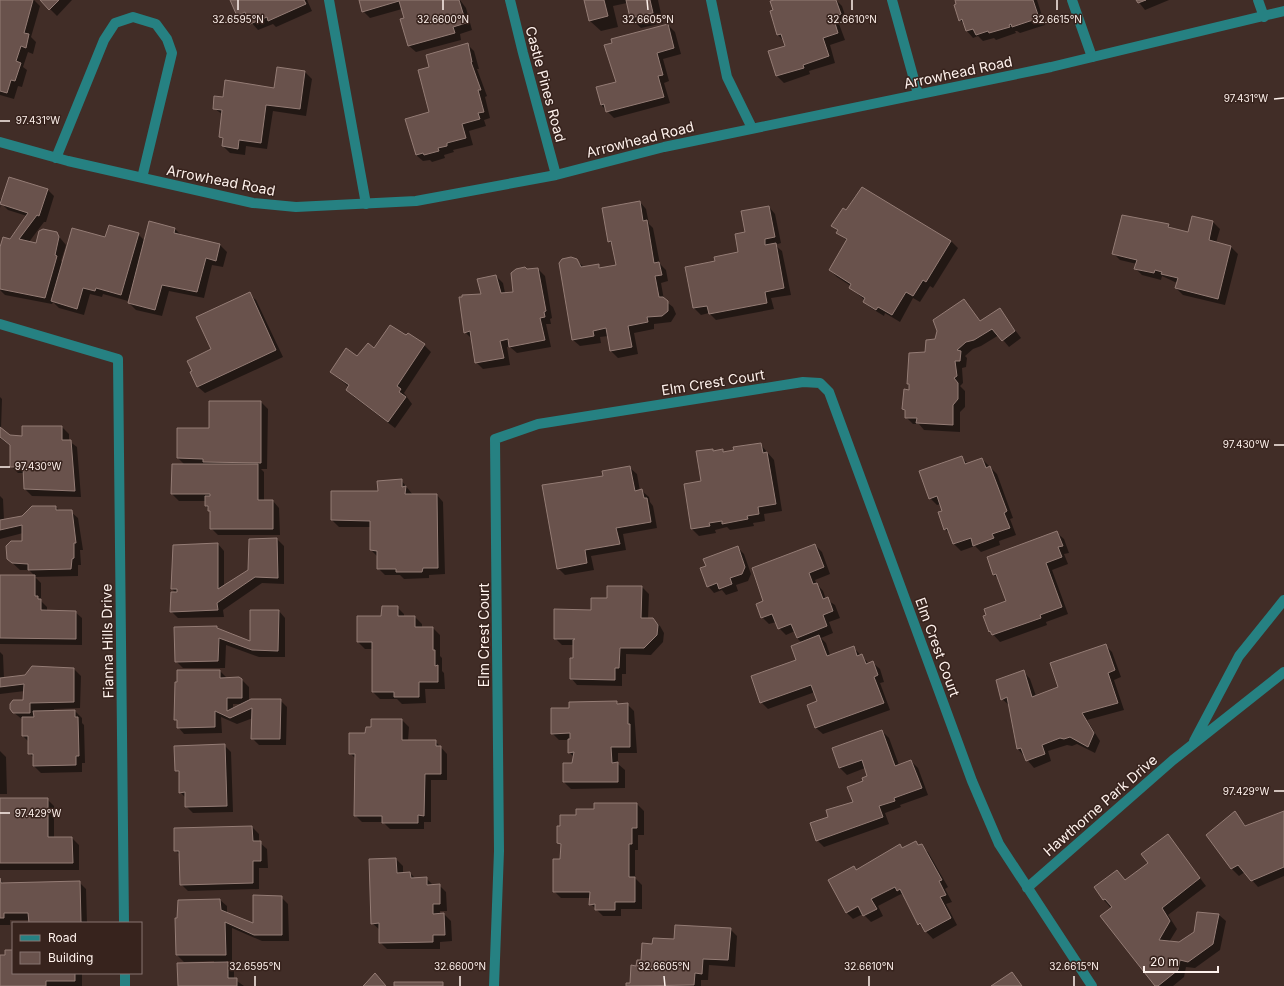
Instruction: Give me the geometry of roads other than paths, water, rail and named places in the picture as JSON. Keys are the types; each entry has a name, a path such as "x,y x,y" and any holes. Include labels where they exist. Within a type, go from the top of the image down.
{"street":[{"path":"329,0 366,204"},
{"name":"Castle Pines Road","path":"510,0 556,175"},
{"path":"711,0 727,77 752,128"},
{"path":"892,0 918,94"},
{"path":"1072,0 1092,57"},
{"path":"1258,0 1264,17"},
{"name":"Arrowhead Road","path":"0,142 56,158 253,203 296,207 416,202 556,175 664,147 1092,57 1284,11"},
{"path":"56,158 104,40 115,23 133,17 156,24 167,39 172,53 142,178"},
{"name":"Fianna Hills Drive","path":"0,324 118,359 124,922"},
{"name":"Elm Crest Court","path":"494,986 498,851 495,439 538,424 803,382 820,383 829,392 972,781 1000,844 1027,888 1092,986"},
{"name":"Hawthorne Park Drive","path":"1193,744 1239,656 1284,600"},
{"name":"Hawthorne Park Drive","path":"1027,888 1193,744 1284,672"},
{"path":"125,974 125,986"}]}
